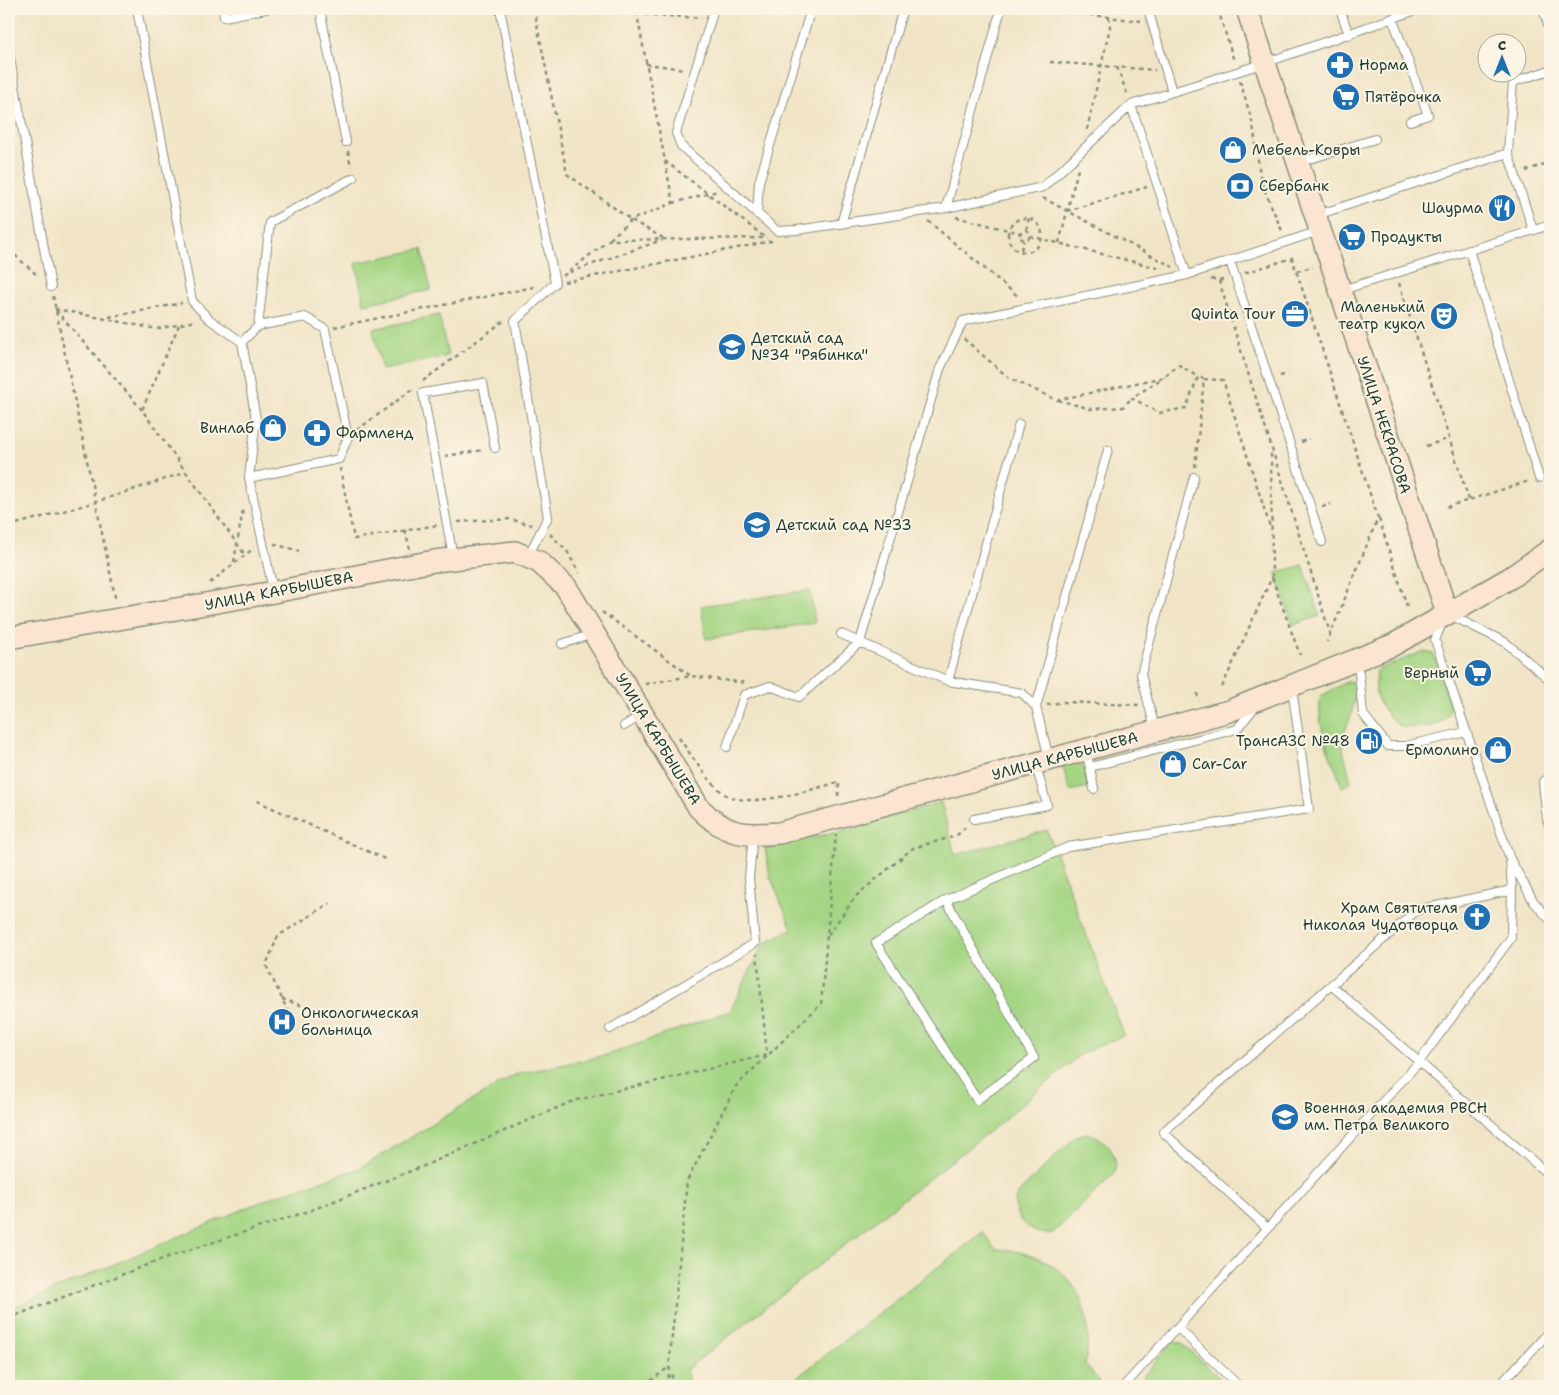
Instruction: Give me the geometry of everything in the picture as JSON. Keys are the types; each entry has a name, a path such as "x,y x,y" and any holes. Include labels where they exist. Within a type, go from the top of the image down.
{"street":[{"name":"УЛИЦА НЕКРАСОВА","path":"1247,9 1446,613"},
{"name":"УЛИЦА КАРБЫШЕВА","path":"9,638 454,559 515,552 540,562 566,587 594,634 633,720 699,808 716,824 733,832 753,835 779,832 1043,762 1087,758 1155,731 1229,711 1393,645 1510,578 1550,550"}],"lane":[{"path":"138,9 192,301 209,319 242,342 256,419 249,478 274,592"},
{"path":"222,9 224,17 266,9"},
{"path":"320,9 346,142"},
{"path":"500,9 555,283 515,321 548,517 528,557"},
{"path":"714,9 676,133 681,146 777,231 840,224 946,208 1043,188 1131,104 1265,63 1393,20 1420,9"},
{"path":"757,214 758,182 811,9"},
{"path":"840,224 903,9"},
{"path":"946,208 1001,9"},
{"path":"1148,9 1172,92"},
{"path":"1340,9 1349,34"},
{"path":"1544,9 1550,31"},
{"path":"1393,20 1428,115 1410,121"},
{"path":"9,53 51,287"},
{"path":"1533,230 1508,153 1513,82 1550,70"},
{"path":"1131,104 1187,275"},
{"path":"1298,162 1375,138"},
{"path":"727,747 744,695 770,686 799,697 860,642 940,369 964,321 1187,275 1287,242 1318,223 1508,153"},
{"path":"258,326 270,222 353,178"},
{"path":"1340,291 1550,225"},
{"path":"1469,250 1539,478"},
{"path":"1230,261 1322,542"},
{"path":"242,342 258,326 305,317 325,329 348,437 338,459 249,478"},
{"path":"454,559 422,393 482,383 495,448"},
{"path":"948,680 1019,424"},
{"path":"974,819 1047,805 1036,707 1108,450"},
{"path":"1155,731 1140,674 1194,477"},
{"path":"1550,680 1505,642 1446,613 1435,640 1466,732 1510,859 1534,902 1550,920"},
{"path":"562,644 594,634"},
{"path":"841,634 948,680 1022,693 1036,707"},
{"path":"1355,661 1359,673 1363,714 1388,746 1405,746 1466,732"},
{"path":"946,900 1034,1058 977,1100 876,943 946,900 1068,847 1310,809 1291,686"},
{"path":"1094,789 1087,758 1238,729 1264,697"},
{"path":"1550,777 1543,782 1550,828"},
{"path":"610,1029 756,943 749,878 753,835"},
{"path":"1124,1386 1419,1062 1511,938 1512,890 1510,859"},
{"path":"1263,1224 1162,1132 1417,910 1512,890"},
{"path":"1331,985 1550,1176"},
{"path":"1178,1328 1239,1386"},
{"path":"1499,1386 1550,1331"}],"path":[{"path":"534,9 567,174 631,220 665,239"},
{"path":"636,9 673,203"},
{"path":"1059,243 1110,27 1108,9"},
{"path":"1218,9 1253,125 1261,182 1287,242 1297,271 1407,606"},
{"path":"1066,12 1152,22"},
{"path":"637,14 711,19"},
{"path":"1050,62 1166,71"},
{"path":"646,64 695,70"},
{"path":"1117,67 1131,104"},
{"path":"346,142 353,178"},
{"path":"664,160 766,238"},
{"path":"1515,176 1550,162"},
{"path":"1067,211 1157,184"},
{"path":"555,283 631,220 673,203 728,189"},
{"path":"1038,195 1187,275"},
{"path":"958,214 949,216 1009,231 1020,233 1026,230"},
{"path":"933,218 925,219 1030,306"},
{"path":"1029,218 1026,230 1030,236 1187,275 1219,281 1292,258"},
{"path":"1029,218 1040,226 1042,239 1034,249 1021,251 1011,243 1009,231 1016,220 1029,218"},
{"path":"1020,233 1024,240"},
{"path":"1021,251 1024,240 1030,236"},
{"path":"567,274 665,239"},
{"path":"325,329 774,239 609,240"},
{"path":"9,250 51,287 116,601"},
{"path":"1297,271 1313,267"},
{"path":"1396,273 1469,500"},
{"path":"1219,281 1331,634"},
{"path":"107,318 192,301"},
{"path":"56,308 157,329 209,319"},
{"path":"56,308 142,410 245,555"},
{"path":"1300,316 1311,314"},
{"path":"348,437 507,319"},
{"path":"142,410 179,325"},
{"path":"957,334 1009,378 1057,400 1091,409 1123,406 1179,365 1198,377 1223,380 1272,532"},
{"path":"1057,400 1164,377"},
{"path":"1132,398 1159,413 1186,408 1198,377"},
{"path":"1194,477 1204,378"},
{"path":"1426,446 1450,438"},
{"path":"434,457 495,448"},
{"path":"1271,448 1272,577 1300,655"},
{"path":"9,526 96,502 186,472"},
{"path":"1447,508 1539,478"},
{"path":"233,564 244,506"},
{"path":"1327,642 1378,518"},
{"path":"405,530 411,556"},
{"path":"210,582 262,541 299,551"},
{"path":"1222,687 1272,577"},
{"path":"599,610 691,676"},
{"path":"648,692 643,684 691,676 770,686"},
{"path":"1036,707 1063,702 1149,706"},
{"path":"668,1386 687,1181 736,1086 821,1004 838,817 839,782 786,795 746,801 735,798 724,794 705,774 678,737"},
{"path":"257,801 387,860"},
{"path":"827,936 856,896 913,848 956,836 974,819"},
{"path":"292,1020 266,965 278,936 330,903"},
{"path":"756,943 767,1055"},
{"path":"282,999 312,1009"},
{"path":"9,1318 165,1258 309,1211 426,1165 573,1101 767,1055"},
{"path":"644,1386 669,1367"},
{"path":"669,1367 676,1386"}],"green space":[{"path":"422,249 431,290 364,304 356,263"},
{"path":"439,315 448,356 382,370 373,329"},
{"path":"1303,565 1320,616 1293,625 1276,573"},
{"path":"810,590 815,623 706,639 701,606"},
{"path":"1424,651 1433,654 1435,658 1451,708 1446,718 1438,724 1423,727 1402,727 1389,717 1379,703 1376,690 1377,670"},
{"path":"1348,681 1358,683 1351,716 1341,741 1351,782 1342,787 1325,742 1320,719 1320,707 1321,696"},
{"path":"1081,759 1088,787 1070,791 1062,764"},
{"path":"941,802 955,855 1047,830 1124,1035 1081,1054 1001,1122 686,1370 690,1386 9,1386 9,1309 272,1197 360,1168 514,1075 607,1055 730,1011 764,943 792,929 770,876 765,848 851,829"},
{"path":"1086,1133 1099,1138 1110,1148 1115,1160 1114,1174 1053,1233 1045,1234 1030,1229 1023,1224 1016,1210 1017,1194 1076,1136"},
{"path":"983,1232 995,1249 1019,1252 1040,1259 1057,1269 1071,1282 1080,1299 1086,1318 1088,1340 1085,1364 1099,1381 1092,1386 786,1386"},
{"path":"1172,1342 1181,1342 1228,1386 1153,1386 1143,1377"}],"place":[{"name":"Норма","path":"1340,65"},
{"name":"Пятёрочка","path":"1346,97"},
{"name":"Мебель-Ковры","path":"1233,150"},
{"name":"Сбербанк","path":"1240,186"},
{"name":"Шаурма","path":"1502,208"},
{"name":"Продукты","path":"1352,237"},
{"name":"Quinta Tour","path":"1295,314"},
{"name":"Маленький театр кукол","path":"1444,316"},
{"name":"Детский сад №34 \"Рябинка\"","path":"732,347"},
{"name":"Винлаб","path":"273,428"},
{"name":"Фармленд","path":"317,433"},
{"name":"Детский сад №33","path":"757,525"},
{"name":"Верный","path":"1478,673"},
{"name":"ТрансАЗС №48","path":"1369,741"},
{"name":"Ермолино","path":"1498,750"},
{"name":"Car-Car","path":"1173,764"},
{"name":"Храм Святителя Николая Чудотворца","path":"1477,917"},
{"name":"Онкологическая больница","path":"282,1022"},
{"name":"Военная академия РВСН им. Петра Великого","path":"1285,1117"}]}
